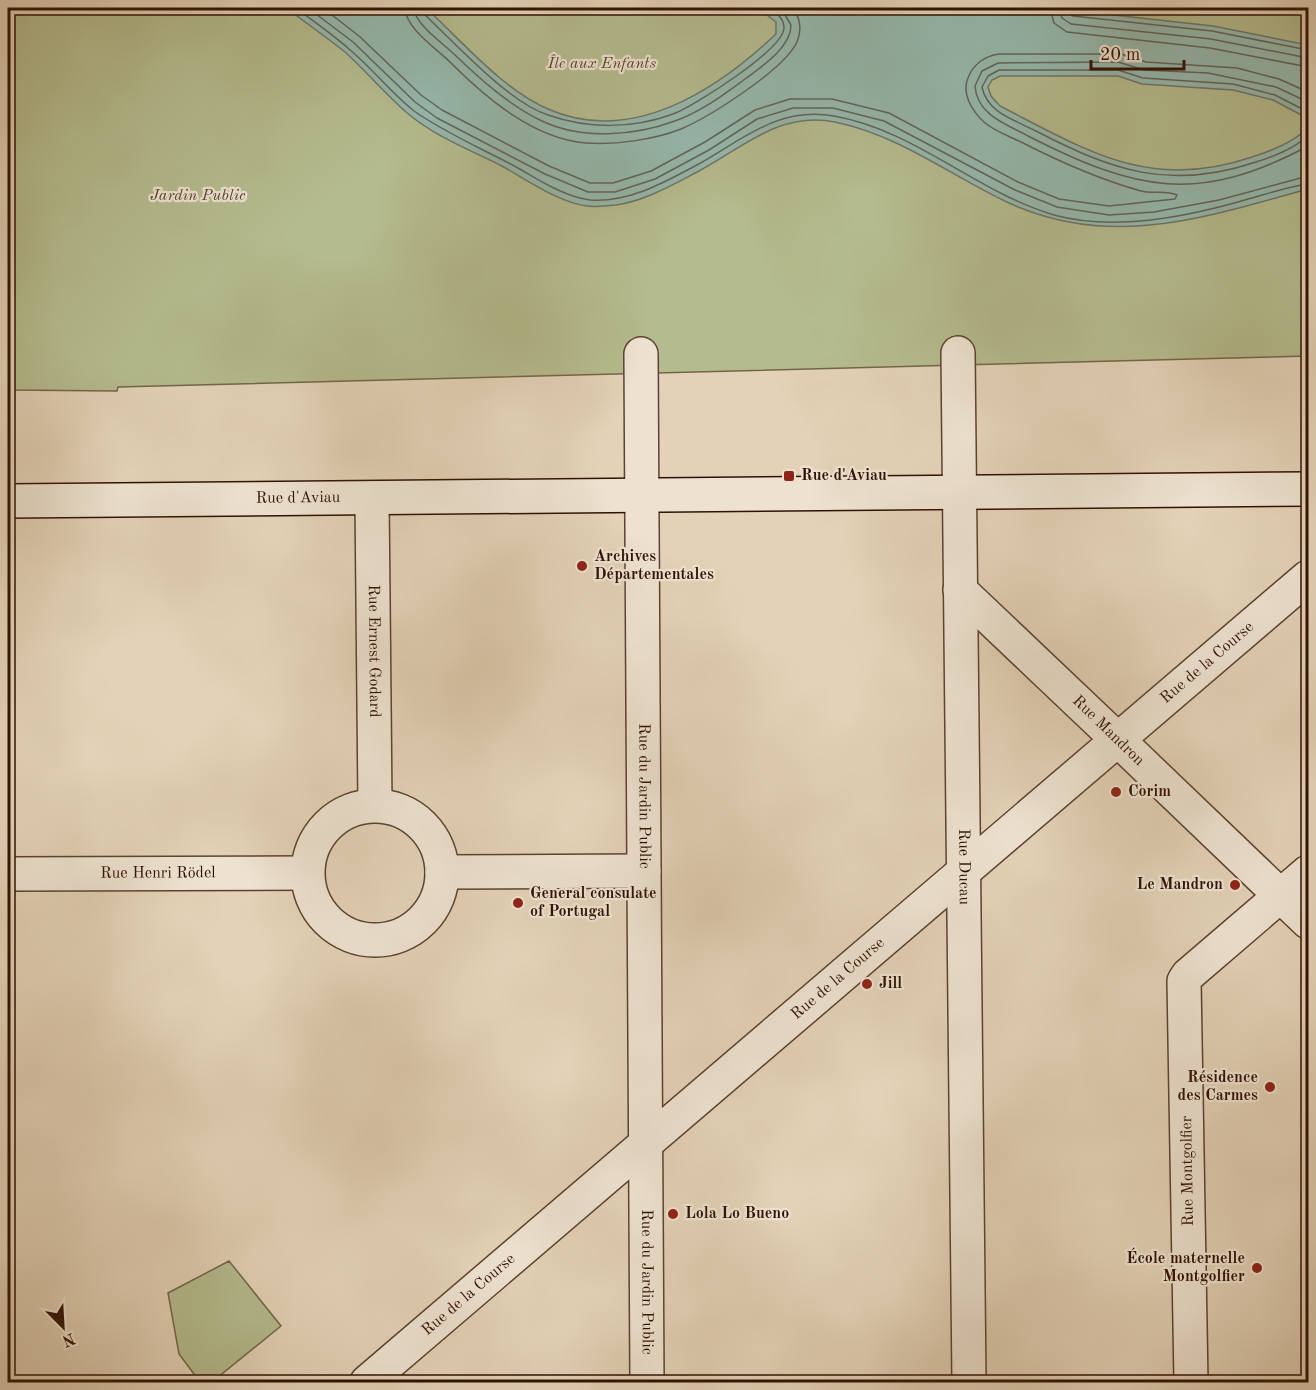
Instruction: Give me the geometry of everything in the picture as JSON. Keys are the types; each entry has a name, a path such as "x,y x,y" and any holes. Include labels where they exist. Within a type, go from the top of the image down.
{"street":[{"name":"Rue Ducau","path":"958,353 969,1383"},
{"name":"Rue du Jardin Public","path":"641,354 647,1383"},
{"name":"Rue d'Aviau","path":"8,501 1308,489"},
{"name":"Rue Ernest Godard","path":"372,498 375,805"},
{"name":"Rue de la Course","path":"367,1383 1308,577"},
{"name":"Rue Mandron","path":"960,590 1308,922"},
{"path":"375,805 395,808 405,813 429,833 439,851 442,872 439,893 430,912 415,927 396,937 375,940 354,937 335,928 320,913 310,894 307,873 310,852 320,833 335,818 354,809 375,805"},
{"path":"442,872 644,872"},
{"name":"Rue Montgolfier","path":"1191,1383 1185,981 1188,975 1308,872"},
{"name":"Rue Henri Rödel","path":"8,874 307,873"}],"green space":[{"name":"Jardin Public","path":"8,8 1308,8 1308,356 118,387 117,391 8,390"},
{"path":"229,1261 281,1326 212,1382 200,1382 179,1354 168,1293"}],"water":[{"path":"286,8 426,8 499,77 531,100 548,109 579,119 611,121 641,116 671,106 727,75 776,34 776,22 758,8 1050,8 1213,26 1308,45 1308,127 1308,189 1233,210 1159,224 1122,227 1085,225 1047,217 1009,203 881,136 835,122 815,120 780,126 763,133 699,171 648,196 616,205 587,206 553,195 500,165 451,142 417,121 345,52","holes":["1000,76 1118,76 1142,84 1233,90 1273,100 1307,118 1308,127 1290,142 1267,152 1215,167 1182,170 1151,168 1121,162 1062,138 1000,106 991,96 988,87 992,80"]}],"place":[{"name":"Rue d'Aviau","path":"789,476"},
{"name":"Archives Départementales","path":"582,566"},
{"name":"Corim","path":"1116,792"},
{"name":"Le Mandron","path":"1235,885"},
{"name":"General consulate of Portugal","path":"518,903"},
{"name":"Jill","path":"867,984"},
{"name":"Résidence des Carmes","path":"1270,1087"},
{"name":"Lola Lo Bueno","path":"673,1214"},
{"name":"École maternelle Montgolfier","path":"1257,1268"}],"park label":[{"name":"Île aux Enfants","path":"602,64"}]}
